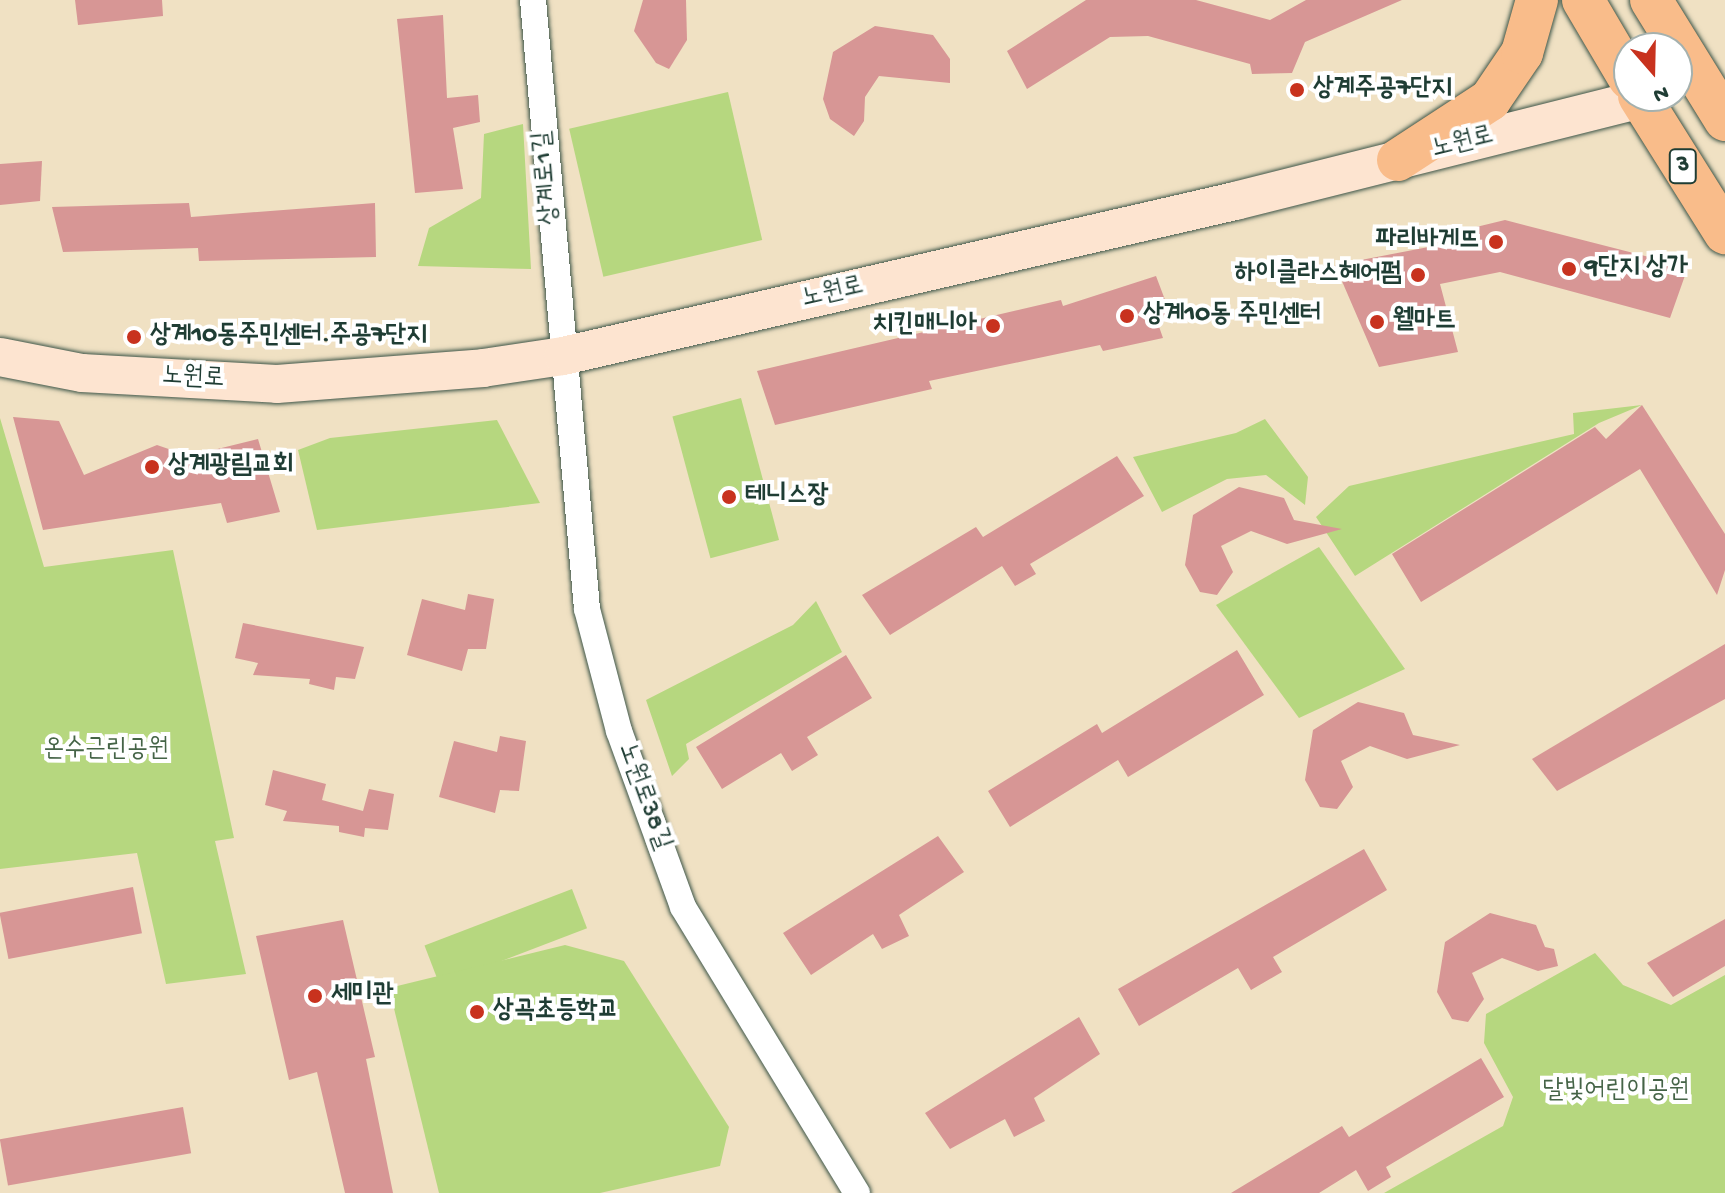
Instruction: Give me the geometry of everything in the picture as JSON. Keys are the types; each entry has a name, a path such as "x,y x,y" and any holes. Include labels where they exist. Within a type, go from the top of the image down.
{"main road":[{"path":"1398,160 1490,100 1522,53 1537,0"},
{"name":"3","path":"1583,0 1614,32"},
{"name":"3","path":"1651,0 1657,32"},
{"name":"노원로","path":"0,357 82,373 277,384 405,376 563,356 1398,160 1613,102"},
{"name":"3","path":"1693,102 1725,120"},
{"name":"3","path":"1677,112 1725,233"}],"street":[{"name":"상계로1길","path":"533,0 563,356"},
{"name":"노원로38길","path":"563,356 587,609 619,731 683,907 857,1193"}],"green space":[{"path":"728,92 762,240 603,277 569,129"},
{"path":"523,124 531,269 418,266 429,228 481,198 484,134"},
{"name":"테니스장","path":"741,398 779,540 710,558 672,416"},
{"path":"1642,405 1599,423 1355,576 1316,517 1349,486 1574,434 1573,413"},
{"name":"온수근린공원","path":"0,418 44,567 173,550 234,838 215,841 246,974 166,984 137,853 0,869"},
{"path":"1265,419 1308,477 1305,505 1266,475 1227,479 1162,512 1133,457 1236,433"},
{"path":"497,420 540,503 317,530 298,450 330,438"},
{"path":"1319,547 1405,669 1299,718 1216,605"},
{"path":"816,601 842,652 686,744 689,759 672,776 646,700 793,625"},
{"path":"572,889 587,928 440,985 424,946"},
{"path":"565,945 624,961 729,1127 720,1166 600,1193 439,1193 389,988"},
{"name":"달빛어린이공원","path":"1595,953 1623,985 1671,1005 1725,975 1725,1193 1384,1193 1503,1126 1513,1097 1484,1043 1486,1014"}],"building":[{"path":"75,0 162,0 163,16 78,25"},
{"path":"643,0 686,0 687,40 669,69 656,63 634,31"},
{"path":"1086,0 1196,0 1270,20 1306,0 1402,0 1305,42 1292,73 1252,74 1250,64 1148,36 1110,37 1027,89 1007,51"},
{"path":"443,15 447,98 478,95 480,122 453,128 463,189 415,193 397,19"},
{"path":"875,26 933,35 950,59 950,83 879,76 865,97 864,121 854,136 830,119 823,99 833,52"},
{"path":"42,161 40,201 0,205 0,164"},
{"path":"189,203 191,217 375,203 376,257 199,261 198,248 63,252 52,207"},
{"path":"1505,220 1688,267 1670,318 1500,272 1440,284 1458,352 1379,367 1335,265 1439,245 1435,237"},
{"path":"1156,276 1170,313 1156,318 1163,338 1103,351 1100,345 929,381 932,389 775,425 757,371 1061,300 1063,306"},
{"path":"1642,405 1725,534 1725,570 1717,595 1640,469 1421,602 1392,554 1595,427 1606,439"},
{"name":"상계광림교회","path":"13,417 59,421 84,475 157,445 189,456 258,439 280,512 227,523 221,503 43,530"},
{"path":"1117,456 1144,496 1030,564 1036,574 1015,586 1002,566 890,635 862,595 976,527 983,537"},
{"path":"1239,487 1284,498 1294,520 1342,529 1287,544 1251,531 1221,546 1233,572 1217,595 1200,592 1185,565 1193,515"},
{"path":"468,594 494,599 486,649 468,649 462,671 407,655 422,599 465,610"},
{"path":"243,623 364,647 355,679 336,677 334,690 309,684 310,679 253,675 258,663 235,658"},
{"path":"1725,644 1725,699 1557,791 1532,759"},
{"path":"1237,650 1264,695 1128,777 1118,760 1010,827 988,791 1097,724 1102,733"},
{"path":"846,655 872,698 807,737 818,755 792,771 781,753 722,789 696,747"},
{"path":"1358,702 1404,713 1413,735 1460,745 1407,759 1370,746 1341,761 1353,787 1337,809 1320,807 1305,780 1313,730"},
{"path":"500,736 526,741 519,791 500,790 495,813 439,797 454,741 497,752"},
{"path":"273,770 326,784 322,800 363,811 369,789 394,794 388,830 365,828 364,837 339,832 339,826 283,821 287,811 265,805"},
{"path":"938,836 964,872 899,915 909,936 882,949 873,934 811,975 783,933"},
{"path":"1364,849 1387,890 1273,957 1282,972 1251,990 1238,968 1139,1026 1118,989"},
{"path":"133,887 142,933 8,959 0,913"},
{"path":"1490,913 1536,925 1545,947 1554,949 1558,966 1538,971 1502,958 1472,973 1484,999 1468,1022 1452,1019 1437,992 1445,942"},
{"path":"1725,919 1725,966 1673,997 1647,963"},
{"name":"세미관","path":"343,920 375,1057 366,1059 393,1193 345,1193 317,1072 289,1080 256,936"},
{"path":"1079,1017 1100,1054 1034,1098 1045,1121 1014,1137 1005,1119 950,1149 925,1113"},
{"path":"1481,1058 1504,1097 1386,1167 1391,1177 1368,1191 1356,1170 1319,1193 1231,1193 1342,1126 1349,1137"},
{"path":"183,1107 191,1153 8,1186 0,1139"}],"place":[{"name":"상계주공7단지","path":"1297,90"},
{"name":"파리바게뜨","path":"1496,242"},
{"name":"9단지 상가","path":"1569,269"},
{"name":"하이클라스헤어펌","path":"1418,275"},
{"name":"상계10동 주민센터","path":"1127,316"},
{"name":"웰마트","path":"1377,322"},
{"name":"치킨매니아","path":"993,326"},
{"name":"상계10동주민센터.주공7단지","path":"134,337"},
{"name":"상계광림교회","path":"152,467"},
{"name":"테니스장","path":"729,497"},
{"name":"세미관","path":"315,996"},
{"name":"상곡초등학교","path":"477,1012"}]}
